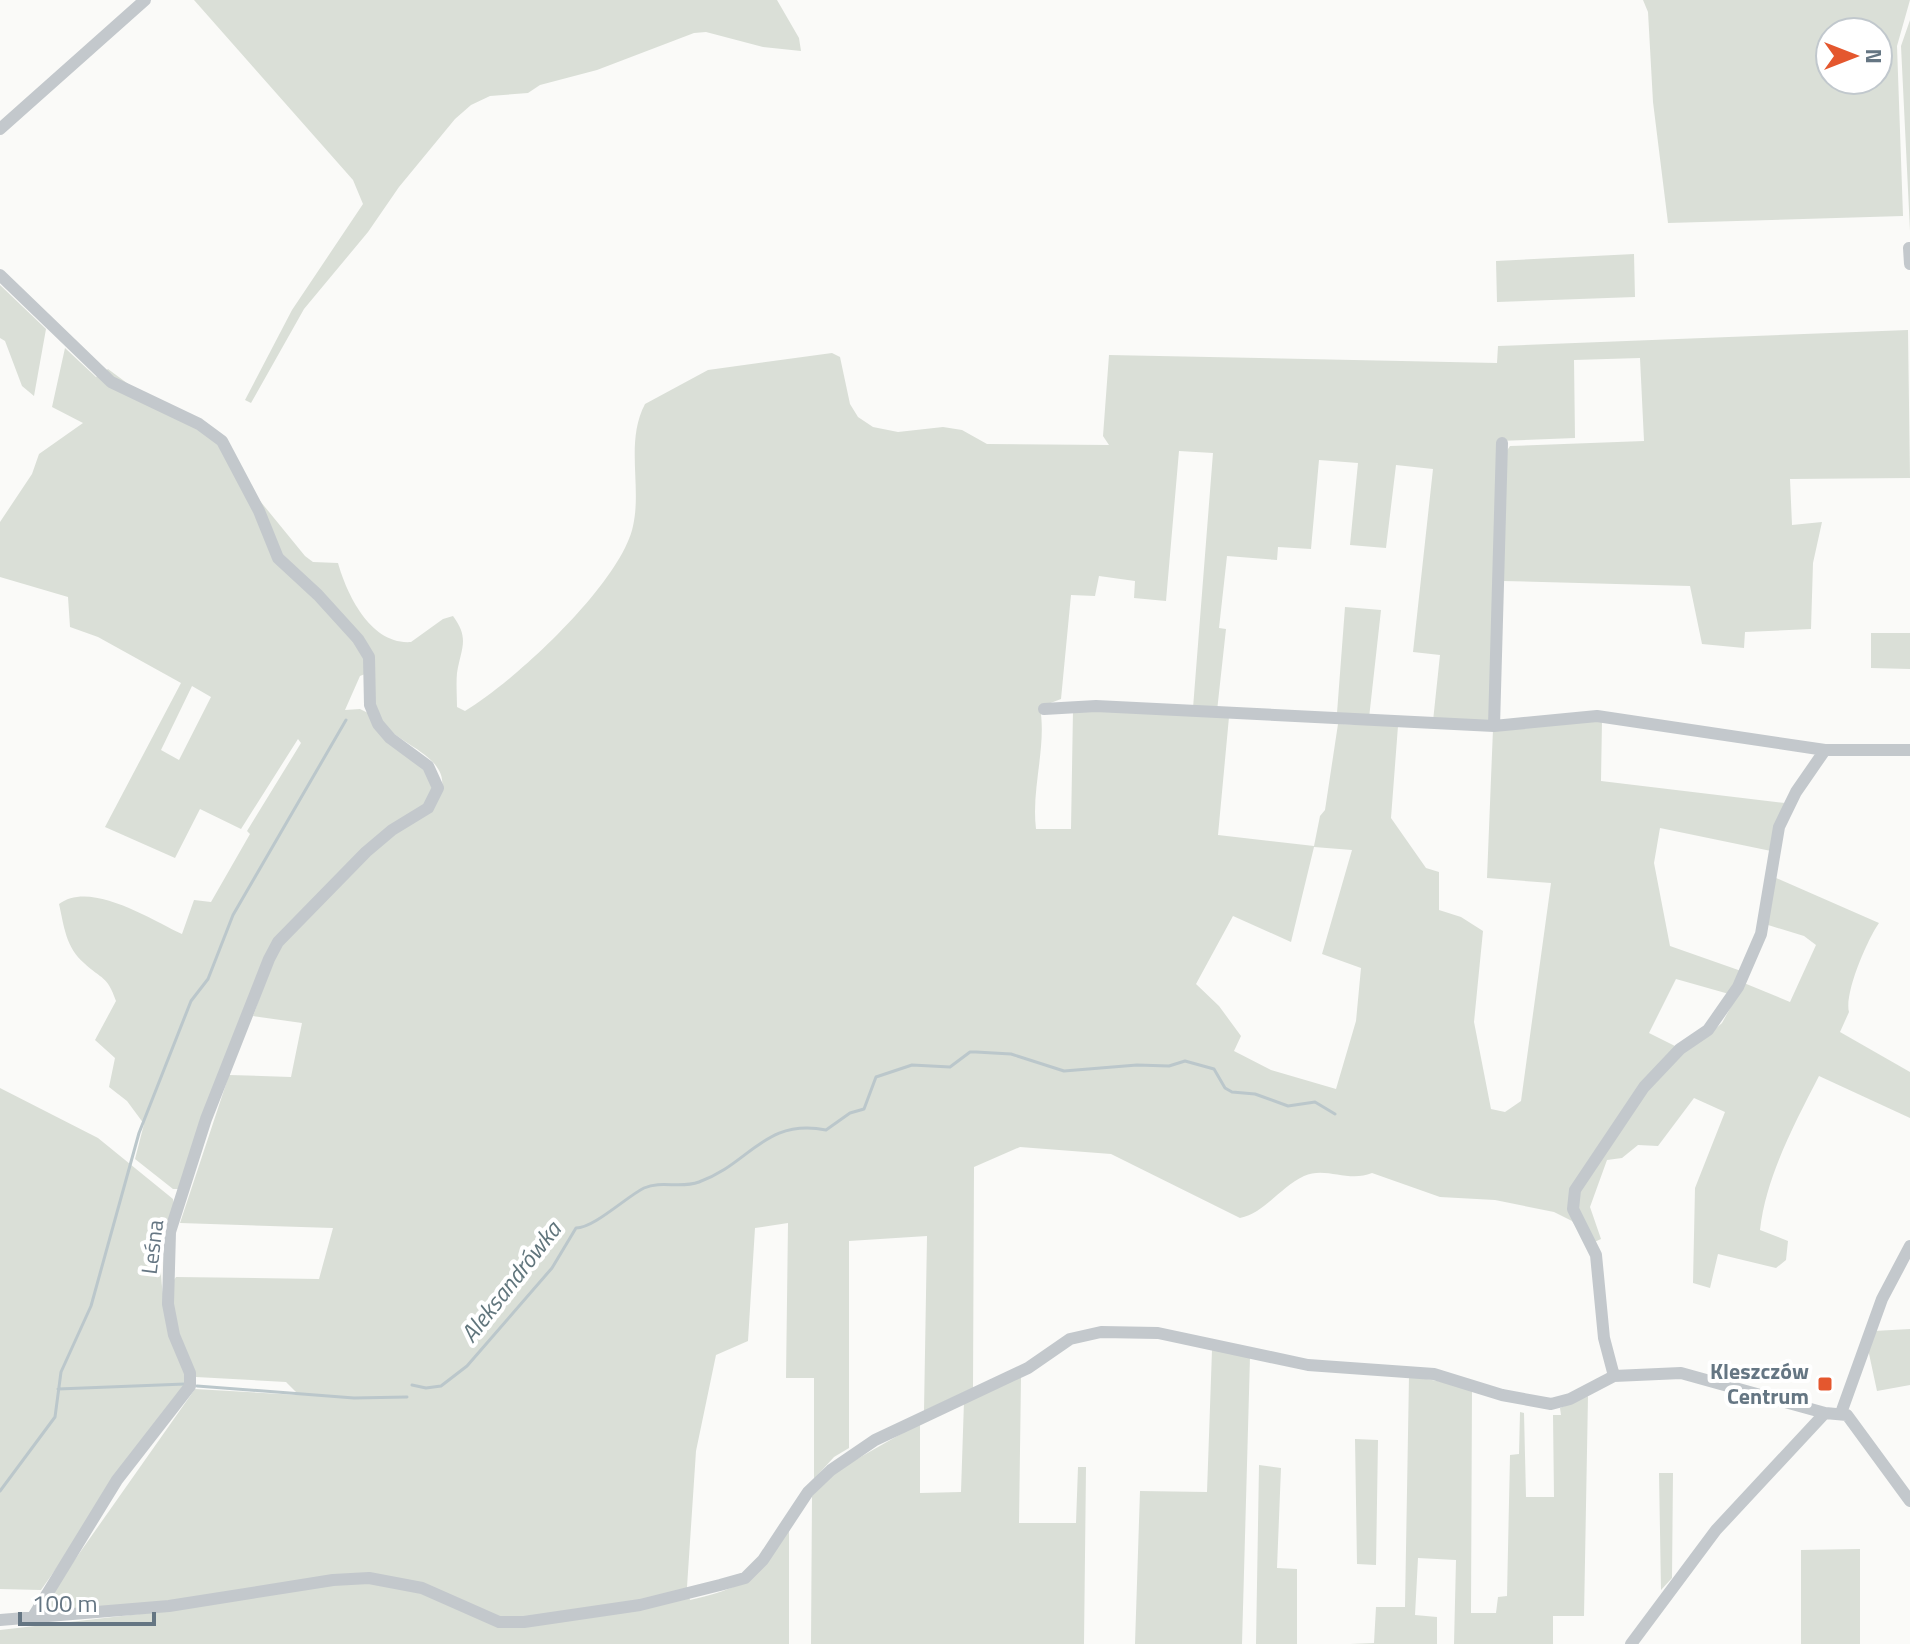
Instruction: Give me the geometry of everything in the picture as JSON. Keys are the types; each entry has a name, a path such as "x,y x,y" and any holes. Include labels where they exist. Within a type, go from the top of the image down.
{"street":[{"path":"0,129 145,0"},
{"path":"1909,248 1910,264"},
{"name":"Leśna","path":"0,275 111,382 199,424 222,441 259,511 278,558 318,595 358,639 369,657 370,705 378,724 390,738 428,766 438,788 428,808 392,830 292,926 274,950 206,1119 170,1232 168,1304 174,1335 190,1373 190,1386 117,1480 36,1617"},
{"path":"1494,726 1502,443"},
{"path":"1044,709 1096,706 1494,726 1597,716 1825,750 1910,750"},
{"path":"1614,1376 1604,1338 1596,1255 1573,1209 1575,1190 1644,1087 1680,1049 1708,1030 1738,987 1761,934 1779,827 1796,792 1825,750"},
{"path":"1841,1413 1882,1299 1910,1246"},
{"path":"0,1620 169,1606 333,1580 369,1578 422,1588 499,1622 524,1622 640,1605 720,1585 745,1578 763,1560 808,1492 842,1462 875,1440 1028,1368 1070,1339 1101,1332 1158,1333 1308,1365 1434,1374 1502,1395 1551,1404 1570,1399 1614,1376 1681,1373 1825,1413 1841,1413 1858,1425 1910,1501"},
{"path":"1631,1644 1716,1530 1825,1413"}],"shaded area":[{"path":"194,0 777,0 799,38 801,51 763,47 706,32 694,33 597,70 540,85 528,93 490,96 471,105 455,119 399,187 368,232 304,309 251,403 245,400 292,310 363,204 353,180"},
{"path":"1643,0 1910,0 1897,46 1903,216 1668,223 1653,102 1648,12"},
{"path":"1910,20 1910,231 1901,46"},
{"path":"1634,254 1635,297 1497,302 1496,261"},
{"path":"0,285 46,329 34,396 22,386 5,341 0,338"},
{"path":"1908,330 1910,478 1790,479 1792,525 1822,522 1813,563 1811,629 1745,632 1744,648 1702,644 1690,586 1503,581 1506,452 1510,446 1644,441 1640,358 1574,360 1575,438 1498,441 1489,721 1433,721 1440,655 1413,652 1433,469 1396,465 1386,548 1350,545 1358,463 1319,460 1311,549 1278,547 1277,560 1227,556 1219,628 1226,629 1217,711 1193,708 1213,453 1179,451 1166,601 1134,598 1135,581 1099,576 1095,596 1071,595 1061,699 1040,707 1042,737 1036,829 1071,829 1073,710 1229,717 1218,835 1314,846 1320,816 1325,810 1338,724 1398,726 1391,818 1426,868 1439,872 1439,910 1461,917 1483,931 1474,1022 1491,1109 1505,1112 1521,1101 1551,883 1487,878 1493,729 1602,720 1601,781 1785,803 1771,851 1660,828 1654,863 1670,946 1744,972 1729,994 1676,979 1649,1033 1677,1047 1701,1032 1705,1038 1722,1023 1744,983 1790,1002 1816,945 1804,936 1768,925 1774,877 1879,923 1858,967 1850,993 1849,1012 1840,1032 1910,1072 1910,1118 1819,1076 1783,1150 1763,1210 1760,1230 1788,1241 1786,1260 1776,1268 1718,1254 1710,1288 1693,1283 1695,1188 1725,1112 1694,1098 1658,1146 1638,1145 1622,1158 1607,1160 1590,1207 1601,1239 1588,1245 1572,1221 1554,1212 1495,1200 1440,1197 1372,1173 1354,1176 1312,1173 1287,1186 1257,1211 1240,1218 1111,1154 1020,1147 974,1167 973,1388 924,1411 927,1236 849,1241 849,1448 834,1457 814,1479 814,1378 786,1378 788,1223 755,1228 748,1341 716,1355 696,1451 687,1587 690,1600 739,1584 768,1558 789,1527 789,1644 0,1644 0,1630 174,1610 175,1601 52,1612 45,1602 195,1389 299,1395 286,1382 196,1377 177,1335 171,1284 176,1277 319,1279 333,1228 180,1223 229,1075 291,1077 302,1023 253,1016 282,942 296,925 348,878 367,855 422,816 438,798 442,787 436,766 385,727 379,718 374,700 375,670 360,676 345,710 360,709 368,713 386,740 425,768 434,789 426,803 390,826 275,939 219,1075 180,1189 173,1189 135,1159 144,1124 127,1101 109,1087 115,1058 95,1040 116,1001 107,982 73,951 59,904 87,896 103,899 182,934 194,900 211,902 250,834 247,831 301,743 298,739 241,829 200,809 175,858 105,827 181,683 98,637 70,627 68,597 0,577 0,522 32,474 39,454 83,423 52,407 65,348 96,377 108,369 139,392 175,408 220,437 230,448 256,496 305,556 313,562 338,563 363,616 384,635 397,641 411,642 443,619 453,616 463,638 457,673 457,707 465,711 537,655 609,575 633,526 636,434 645,404 708,370 832,353 840,357 850,404 858,417 873,427 898,432 943,427 962,430 987,444 1109,445 1103,436 1109,355 1497,363 1498,346","holes":["192,686 211,697 179,760 161,750","1314,847 1352,850 1322,954 1361,968 1356,1021 1336,1089 1271,1070 1234,1051 1241,1036 1219,1006 1196,984 1233,916 1291,942"]},
{"path":"1345,607 1381,610 1369,718 1337,713"},
{"path":"1871,633 1910,633 1910,669 1871,668"},
{"path":"0,1088 98,1138 173,1199 174,1205 162,1257 161,1279 169,1321 185,1375 184,1387 41,1590 0,1589"},
{"path":"1910,1329 1910,1385 1877,1391 1868,1349 1874,1331"},
{"path":"1212,1350 1250,1357 1242,1644 1135,1644 1140,1491 1207,1492"},
{"path":"1409,1376 1472,1387 1471,1613 1496,1613 1498,1597 1507,1596 1510,1455 1519,1454 1520,1412 1524,1413 1526,1497 1554,1497 1553,1415 1561,1415 1560,1408 1588,1396 1584,1616 1553,1616 1553,1644 1454,1644 1456,1560 1418,1558 1415,1615 1437,1617 1437,1644 1350,1644 1374,1643 1376,1607 1405,1607"},
{"path":"1021,1377 1019,1523 1076,1523 1078,1467 1086,1467 1084,1644 811,1644 812,1496 836,1471 920,1423 920,1493 961,1492 964,1401"},
{"path":"1355,1439 1378,1440 1376,1565 1357,1564"},
{"path":"1259,1465 1281,1468 1277,1568 1297,1569 1297,1644 1256,1644"},
{"path":"1659,1473 1673,1473 1672,1578 1661,1590"},
{"path":"1860,1549 1860,1644 1801,1644 1801,1550"}],"waterway":[{"path":"0,1491 55,1417 61,1372 91,1306 139,1133 191,1001 208,979 233,915 346,720"},
{"name":"Aleksandrówka","path":"412,1385 426,1388 441,1386 467,1366 552,1268 576,1228 592,1223 644,1188 692,1184 717,1174 772,1136 805,1128 826,1130 850,1113 864,1109 876,1077 912,1065 950,1067 970,1052 1011,1054 1064,1071 1137,1065 1169,1066 1185,1061 1214,1069 1225,1088 1232,1092 1255,1094 1288,1106 1315,1102 1335,1114"},
{"name":"Aleksandrówka","path":"58,1389 185,1384"},
{"name":"Aleksandrówka","path":"197,1386 354,1398 407,1397"}],"place":[{"name":"Kleszczów Centrum","path":"1825,1384"}]}
